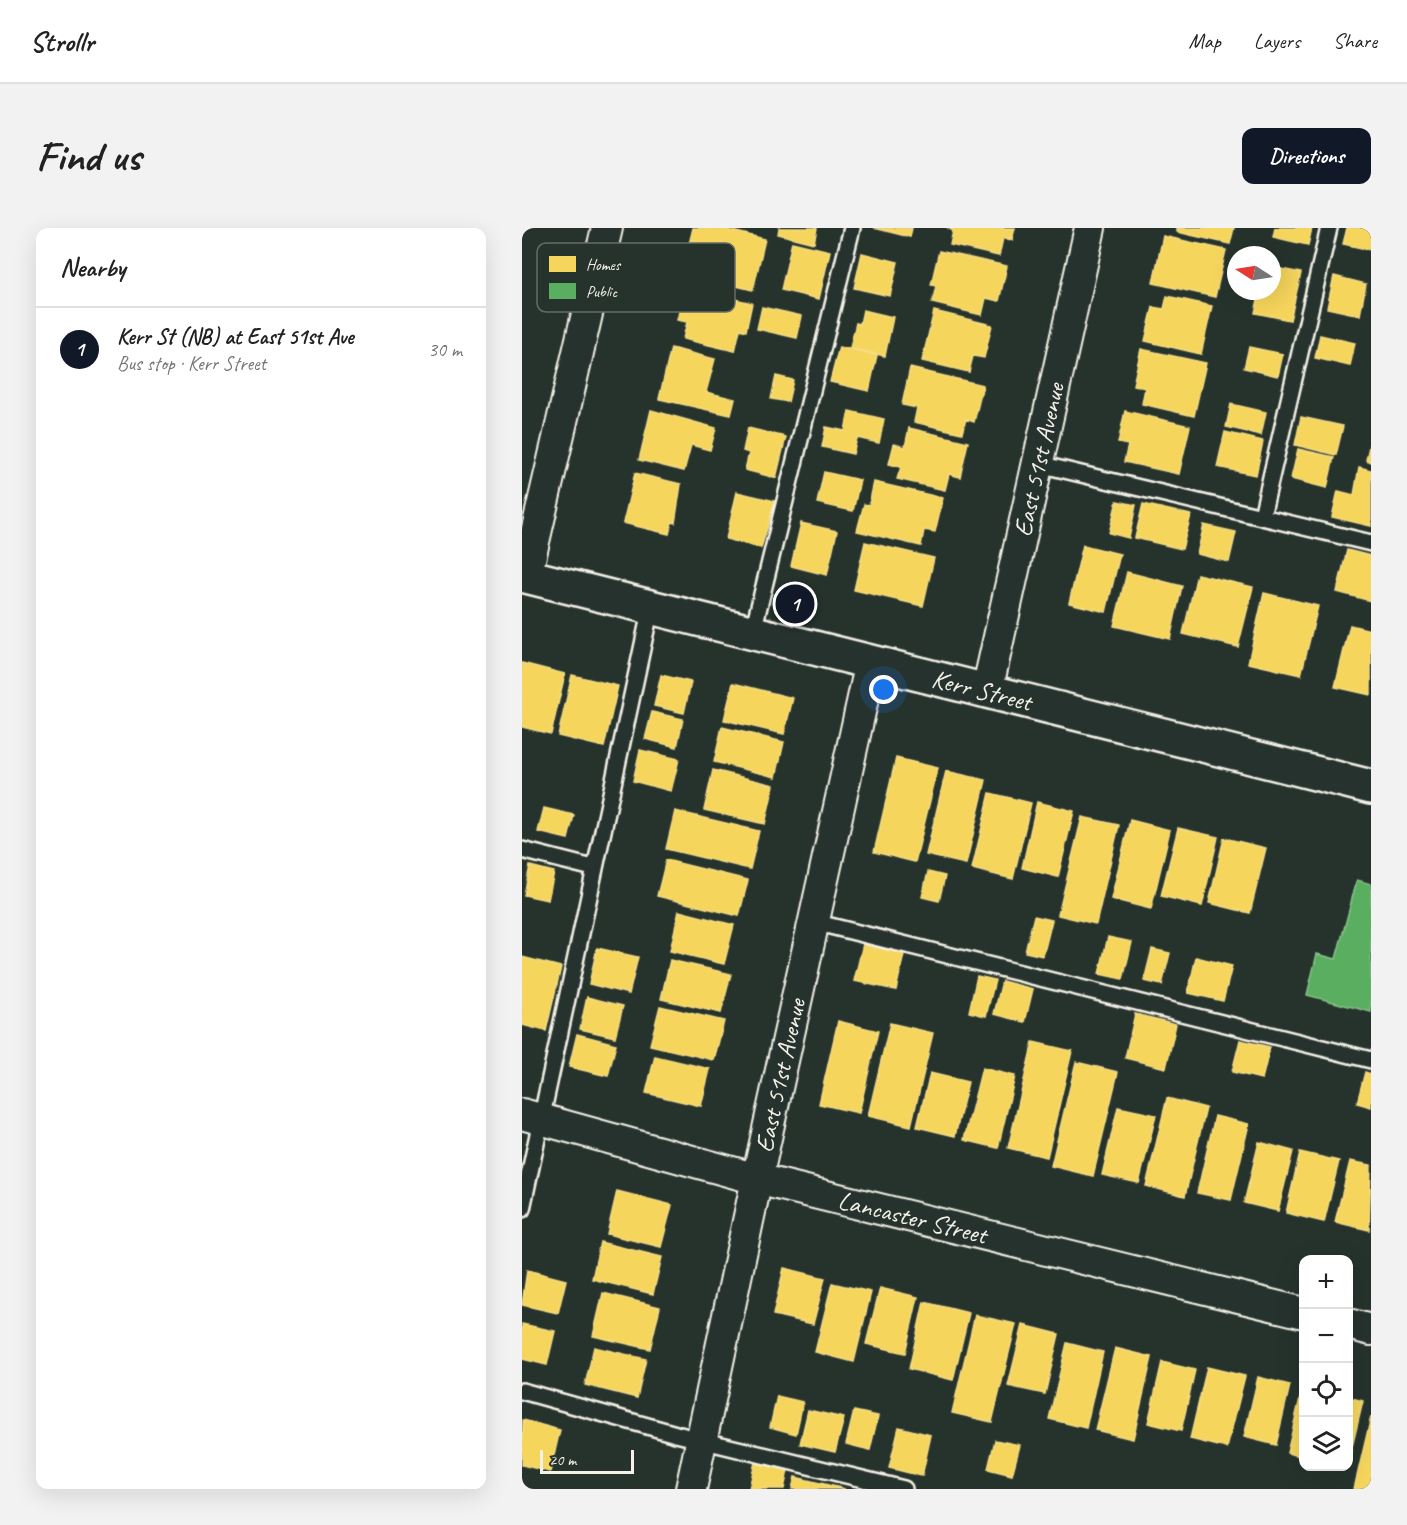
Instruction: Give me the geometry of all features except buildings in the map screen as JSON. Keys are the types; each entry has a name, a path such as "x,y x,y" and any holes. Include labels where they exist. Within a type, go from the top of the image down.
{"street":[{"path":"603,243 607,228"},
{"name":"East 51st Avenue","path":"987,691 1090,228"},
{"path":"524,576 587,312"},
{"name":"Kerr Street","path":"524,576 753,631 1371,787"},
{"name":"East 51st Avenue","path":"692,1489 757,1179 871,662"},
{"name":"Lancaster Street","path":"533,1117 757,1179 1299,1312"},
{"path":"1353,1325 1371,1329"}],"lane":[{"path":"753,631 852,228"},
{"path":"1262,516 1329,228"},
{"path":"1039,464 1371,543"},
{"path":"522,1209 533,1117 593,868 651,607"},
{"path":"522,850 593,868"},
{"path":"814,922 1371,1059"},
{"path":"522,1391 904,1489"}],"place":[{"name":"Kerr St (NB) at East 51st Ave","path":"795,604"}]}
